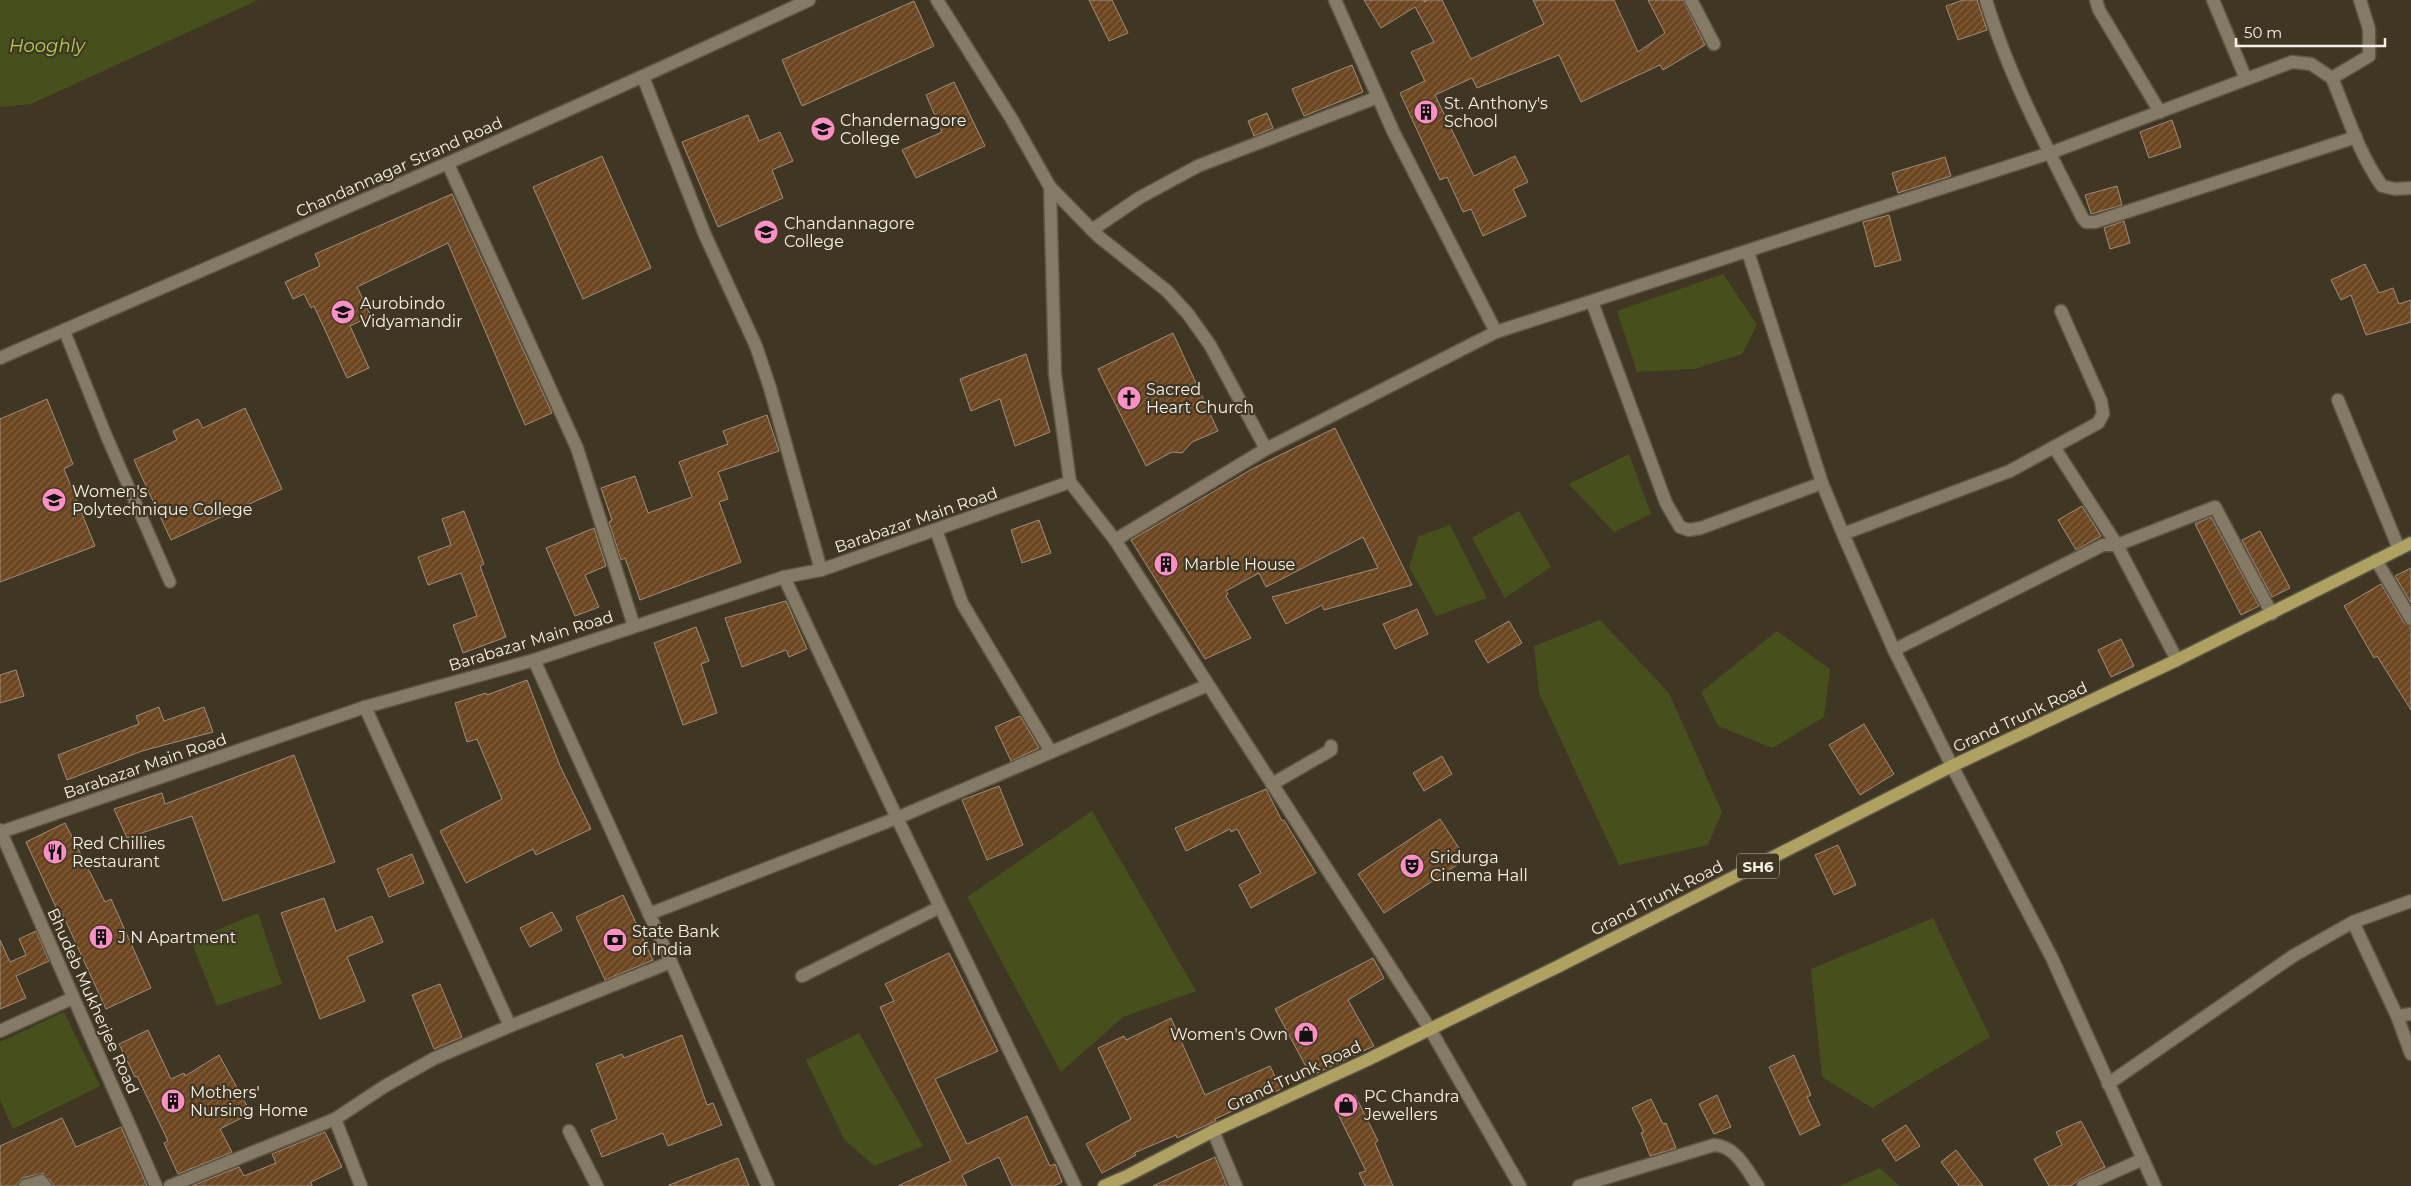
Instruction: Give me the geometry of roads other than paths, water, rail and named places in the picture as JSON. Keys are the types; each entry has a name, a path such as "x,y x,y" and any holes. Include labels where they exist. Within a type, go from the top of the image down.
{"main road":[{"name":"Grand Trunk Road","path":"1110,1185 1213,1131 1430,1029 1732,879 1952,766 2272,614 2411,543"}],"street":[{"name":"Chandannagar Strand Road","path":"0,358 448,164 809,0"},
{"path":"937,0 1011,118 1050,187 1092,230 1166,291 1188,314 1210,345 1266,449"},
{"path":"1335,0 1393,131 1496,332"},
{"path":"1691,0 1714,44"},
{"path":"1986,0 1998,38 2050,153 2086,222 2095,222 2356,138"},
{"path":"2096,0 2099,10 2160,112"},
{"path":"2213,0 2246,79"},
{"path":"2332,78 2369,56 2369,29 2360,0"},
{"path":"1116,540 1266,449 1496,332 2050,153 2292,62 2311,64 2332,78 2356,138 2372,172 2382,186 2411,188"},
{"path":"643,77 705,235 756,346 770,388 821,570"},
{"path":"1092,230 1139,198 1198,166 1378,96"},
{"path":"448,164 577,448 634,626"},
{"path":"1050,187 1055,374 1070,482 1116,540 1430,1029 1520,1186"},
{"path":"1748,252 1822,483 1843,534 1894,650 2052,958 2155,1186"},
{"path":"1592,302 1653,470 1666,503 1680,528 1689,530 1701,528 1822,483"},
{"path":"1843,534 2010,471 2098,423 2103,414 2102,401 2061,311"},
{"path":"2338,400 2398,549"},
{"path":"2054,447 2117,545 2177,660"},
{"name":"Barabazar Main Road","path":"0,831 365,707 534,660 784,577 821,570 1070,482"},
{"path":"1894,650 2102,545 2117,545 2215,507 2272,614"},
{"path":"936,530 962,603 1051,752"},
{"path":"2376,560 2411,619"},
{"path":"784,577 897,818 1075,1186"},
{"path":"534,660 649,914 768,1186"},
{"path":"649,914 897,818 1208,685"},
{"path":"365,707 510,1026"},
{"path":"1272,784 1320,758 1331,750 1331,746"},
{"name":"Bhudeb Mukherjee Road","path":"0,831 156,1186"},
{"path":"2108,1084 2293,956 2353,922 2411,901"},
{"path":"802,976 940,907"},
{"path":"2353,922 2397,1016 2411,1054"},
{"path":"170,1186 335,1118 385,1086 435,1058 670,962"},
{"path":"0,1031 73,998"},
{"path":"2397,1016 2411,1014"},
{"path":"335,1118 361,1186"},
{"path":"569,1131 597,1186"},
{"path":"1213,1131 1236,1186"},
{"path":"1579,1186 1714,1145 1725,1146 1734,1152 1758,1186"},
{"path":"2083,1186 2143,1159"},
{"path":"25,1186 41,1181 45,1186"}],"lane":[{"path":"64,330 106,435 170,582"}],"water":[{"name":"Hooghly","path":"0,0 258,0 31,104 0,107"},
{"path":"1723,274 1757,325 1742,354 1694,369 1637,372 1617,311"},
{"path":"1629,454 1651,514 1614,532 1569,484"},
{"path":"1519,511 1551,567 1505,598 1472,538"},
{"path":"1450,525 1487,598 1436,616 1409,567 1419,536"},
{"path":"1600,620 1669,693 1722,812 1708,845 1619,865 1539,693 1534,646"},
{"path":"1777,631 1830,669 1824,717 1772,748 1718,726 1701,692"},
{"path":"1092,811 1196,991 1123,1017 1061,1072 967,897"},
{"path":"258,913 282,984 217,1006 191,941"},
{"path":"1933,918 1990,1037 1872,1108 1822,1077 1811,969"},
{"path":"64,1012 100,1086 13,1129 0,1100 0,1042"},
{"path":"859,1033 923,1146 874,1166 844,1139 806,1060"},
{"path":"1880,1168 1899,1186 1839,1186"}],"place":[{"name":"St. Anthony's School","path":"1426,112"},
{"name":"Chandernagore College","path":"823,129"},
{"name":"Chandannagore College","path":"766,232"},
{"name":"Aurobindo Vidyamandir","path":"343,312"},
{"name":"Sacred Heart Church","path":"1129,398"},
{"name":"Women's Polytechnique College","path":"54,500"},
{"name":"Marble House","path":"1166,564"},
{"name":"Red Chillies Restaurant","path":"55,852"},
{"name":"Sridurga Cinema Hall","path":"1412,866"},
{"name":"J N Apartment","path":"101,937"},
{"name":"State Bank of India","path":"615,940"},
{"name":"Women's Own","path":"1306,1034"},
{"name":"Mothers' Nursing Home","path":"173,1101"},
{"name":"PC Chandra Jewellers","path":"1346,1105"}]}
